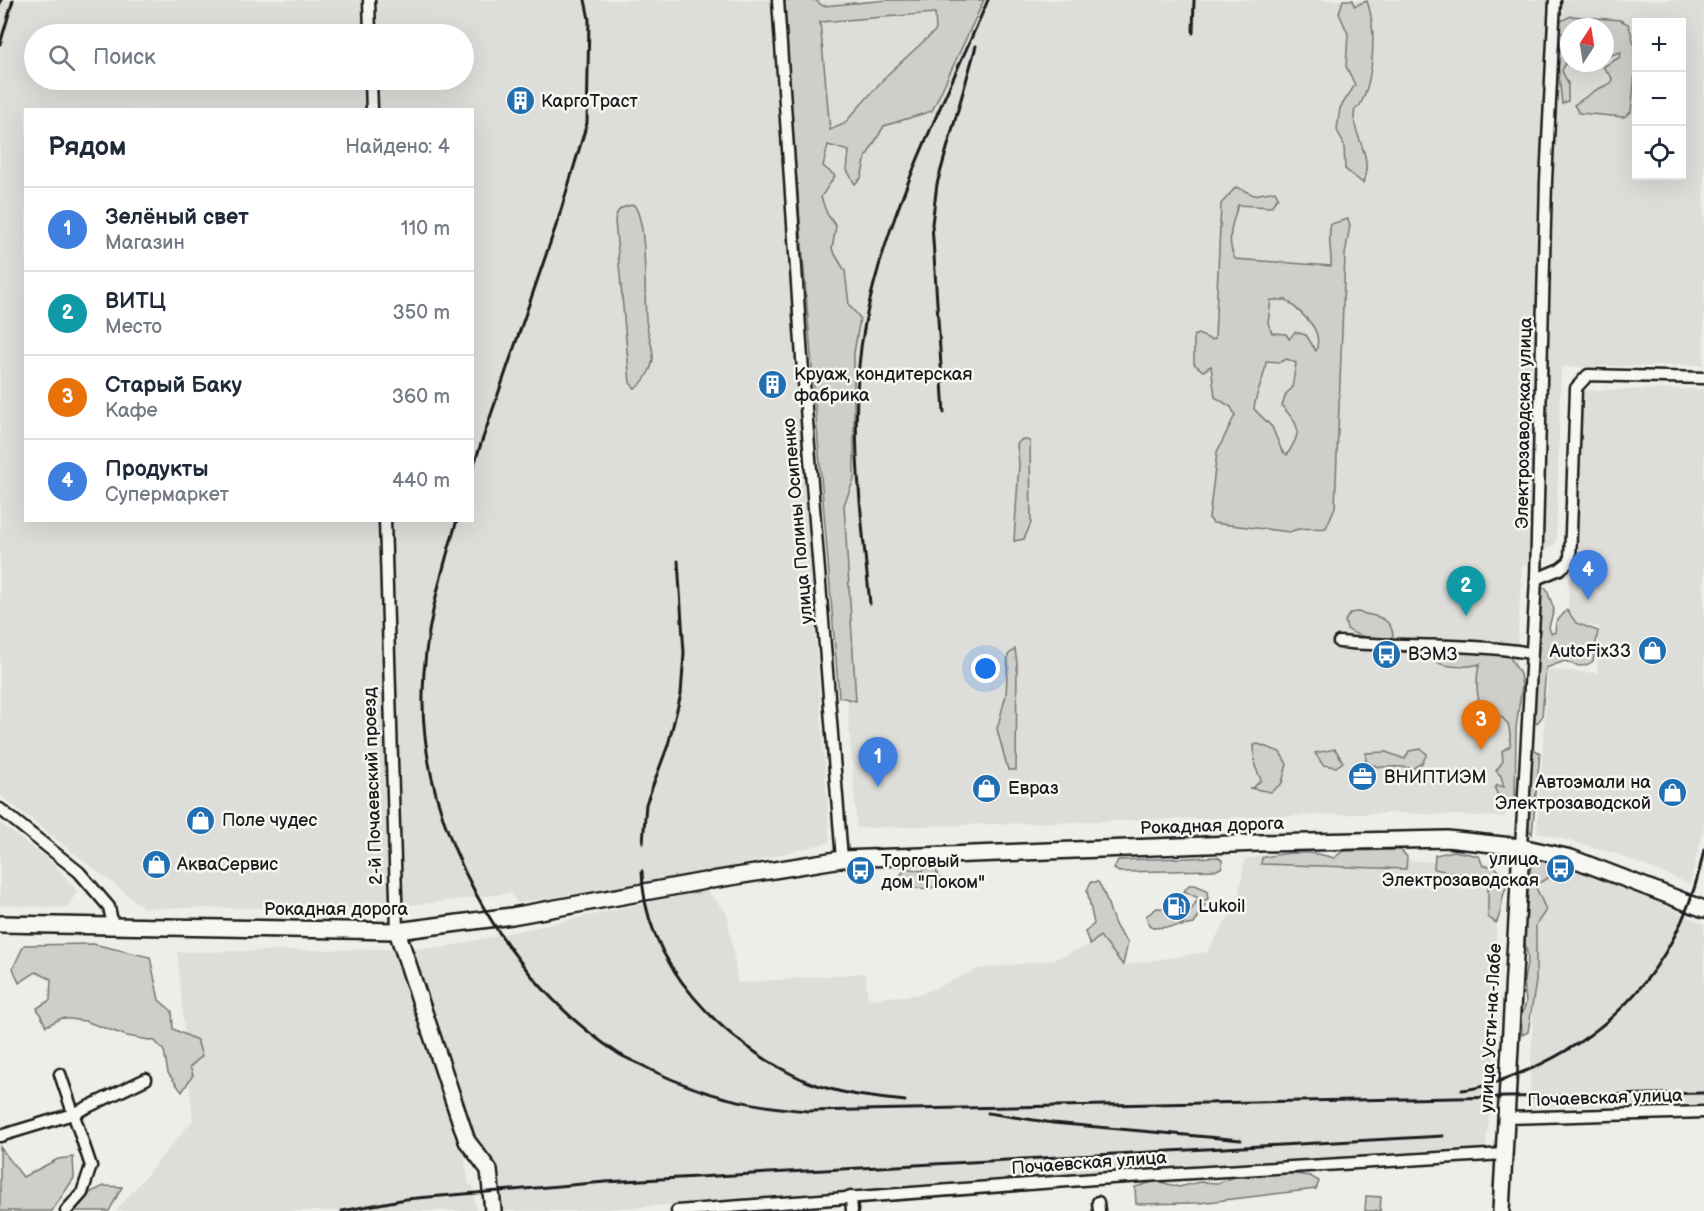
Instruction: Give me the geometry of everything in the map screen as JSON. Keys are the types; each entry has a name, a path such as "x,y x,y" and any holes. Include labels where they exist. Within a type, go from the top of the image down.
{"main road":[{"name":"Рокадная дорога","path":"0,924 397,931 512,916 842,859 1259,843 1435,840 1521,847 1571,858 1637,881 1704,909"},
{"name":"улица Усти-на-Лабе","path":"1501,1211 1521,847"},
{"name":"2-й Почаевский проезд","path":"397,931 467,1141 489,1170 493,1211"}],"street":[{"path":"369,0 370,24"},
{"name":"улица Полины Осипенко","path":"778,0 802,358 842,859"},
{"name":"Электрозаводская улица","path":"1521,847 1530,653 1536,579 1546,181 1556,0"},
{"path":"372,90 372,108"},
{"path":"1536,579 1560,569 1570,561 1576,388 1588,375 1704,378"},
{"name":"2-й Почаевский проезд","path":"385,522 397,931"},
{"path":"1339,642 1381,646 1430,644 1500,648 1530,653"},
{"path":"0,809 80,872 109,907 113,926"},
{"path":"60,1074 91,1166 82,1193 66,1211"},
{"path":"0,1136 73,1114 146,1079"},
{"name":"Почаевская улица","path":"1506,1118 1704,1112"},
{"name":"Почаевская улица","path":"677,1211 851,1197 1504,1154"},
{"path":"851,1197 852,1211"}],"shaded area":[{"path":"0,0 770,0 830,842 720,870 517,903 511,893 387,908 144,908 0,795"},
{"path":"782,0 815,0 823,6 888,0 984,0 932,111 884,126 866,157 861,178 855,184 847,170 849,151 828,145 823,166 835,176 821,197 827,214 836,226 832,249 845,271 849,305 860,318 854,353 854,479 844,505 856,701 839,697","holes":["935,13 936,30 887,75 844,124 830,130 820,22"]},
{"path":"793,0 1704,0 1704,365 1561,367 1556,543 1522,567 1507,813 1504,817 1394,813 857,828"},
{"path":"1343,0 1353,0 1354,6 1367,1 1372,26 1371,69 1364,96 1359,107 1355,109 1354,118 1366,162 1363,183 1345,169 1344,145 1337,130 1340,108 1355,85 1346,66 1348,34 1339,13"},
{"path":"1571,16 1596,18 1567,18"},
{"path":"1614,20 1628,24 1632,35 1631,112 1624,117 1579,113 1574,105 1611,83 1612,78 1607,72 1614,72 1614,61 1620,57 1621,52 1614,54"},
{"path":"1559,22 1560,72 1562,72 1568,83 1568,101 1562,104 1555,37"},
{"path":"1236,187 1254,195 1275,191 1278,197 1271,207 1238,205 1230,239 1235,259 1331,266 1329,234 1331,224 1348,219 1350,225 1345,255 1335,507 1326,528 1298,529 1290,532 1213,523 1209,518 1217,452 1235,415 1231,407 1215,397 1211,366 1203,371 1194,364 1194,336 1198,334 1212,340 1215,338 1221,204","holes":["1271,300 1287,300 1310,322 1317,335 1316,351 1306,335 1295,332 1289,339 1286,334 1272,333 1268,323","1287,359 1296,363 1292,388 1286,394 1282,406 1293,419 1297,429 1295,440 1287,455 1282,451 1272,427 1254,409 1266,361 1280,362"]},
{"path":"634,205 642,227 646,320 653,357 647,375 635,388 630,383 615,221 621,209"},
{"path":"1704,389 1704,827 1690,884 1614,853 1537,832 1548,670 1597,673 1599,626 1568,625 1569,582 1574,569 1582,390"},
{"path":"1022,439 1030,441 1031,523 1024,539 1014,541 1019,464 1017,444"},
{"path":"1540,588 1546,588 1554,609 1549,627 1551,633 1555,633 1556,622 1567,610 1576,623 1598,631 1593,661 1579,666 1565,661 1546,668 1542,717 1537,723 1532,718"},
{"path":"1357,612 1385,620 1393,635 1390,639 1373,638 1347,629 1345,621 1350,613"},
{"path":"1015,649 1017,663 1016,770 1008,770 997,729 1006,695 1008,655"},
{"path":"1463,650 1508,654 1520,674 1522,685 1516,728 1515,807 1511,811 1503,806 1495,789 1497,785 1504,787 1501,776 1496,771 1503,761 1502,751 1510,746 1509,728 1501,717 1481,705 1477,688 1480,664 1451,666 1436,663 1423,656 1426,653"},
{"path":"1258,744 1280,752 1287,764 1282,783 1271,792 1249,788 1253,788 1261,780 1255,766 1254,745"},
{"path":"1532,748 1540,753 1532,834 1526,826 1529,819 1525,811 1529,756"},
{"path":"1335,749 1343,762 1336,767 1323,765 1315,753"},
{"path":"1421,749 1427,754 1422,763 1412,769 1383,767 1366,762 1366,753 1386,752 1405,759 1409,751"},
{"path":"0,823 53,863 77,891 67,908 0,905"},
{"path":"1401,850 1407,857 1406,869 1261,864 1262,858 1289,853 1316,854 1334,858 1343,851"},
{"path":"1454,851 1479,856 1483,866 1494,866 1502,874 1506,888 1496,923 1488,917 1488,879 1434,869 1435,855"},
{"path":"1265,855 1497,864 1494,1074 1485,1152 576,1211 504,1211 499,1170 462,1145 469,1185 473,1185 476,1211 116,1211 193,1120 177,952 441,948 706,890 727,913 738,983 865,973 868,999 922,994 978,969 1052,960 1090,945 1100,936 1123,965 1207,952 1237,904 1245,859"},
{"path":"1218,857 1222,860 1222,867 1217,870 1119,872 1114,869 1118,860"},
{"path":"1546,860 1564,869 1535,885 1546,910 1536,925 1536,981 1528,1032 1522,1035 1521,1016 1526,1003 1524,980 1528,958 1523,932 1531,865 1534,861"},
{"path":"1557,864 1628,888 1704,924 1704,1103 1529,1107 1539,883"},
{"path":"927,866 936,868 938,878 943,879 944,884 921,888 898,883 898,878 906,868 922,871"},
{"path":"1091,882 1098,882 1117,928 1128,942 1123,965 1100,936 1090,945 1085,932 1094,924 1087,890"},
{"path":"1189,885 1207,890 1208,899 1204,901 1184,891"},
{"path":"1197,900 1205,905 1194,924 1182,926"},
{"path":"1157,908 1174,909 1186,915 1180,926 1154,928 1149,925 1146,916"},
{"path":"93,944 150,957 159,1000 172,1011 173,1029 197,1040 202,1056 190,1067 193,1075 182,1092 168,1073 164,1051 155,1041 127,1036 85,1021 62,1018 46,1026 37,1008 50,1000 51,979 36,972 19,983 13,968 24,945"},
{"path":"0,1147 23,1177 58,1159 73,1157 74,1178 52,1211 0,1211"},
{"path":"1278,1172 1310,1176 1319,1181 1316,1189 1199,1203 1136,1204 1135,1187 1157,1181 1179,1187 1200,1182 1218,1183 1240,1175"},
{"path":"104,1186 122,1187 109,1211 75,1211 91,1192"},
{"path":"1366,1196 1381,1197 1380,1211 1365,1211"}],"railway":[{"path":"0,4 1,0"},
{"path":"0,44 13,0"},
{"path":"474,464 558,220 587,123 589,19 585,0"},
{"path":"870,604 856,429 857,393 865,323 887,240 902,199 988,0"},
{"path":"1193,33 1194,0"},
{"path":"944,413 932,224 937,184 976,46"},
{"path":"456,522 430,627 423,693 426,744 436,796 454,847 478,897 507,943 540,986 578,1023 619,1054 651,1070 691,1087 746,1103 808,1111 1704,1093"},
{"path":"643,843 646,804 668,745 681,694 684,653 678,561"},
{"path":"1462,1090 1504,1079 1562,1053 1593,1033 1620,1009 1644,983 1665,954 1695,887 1704,850"},
{"path":"642,871 646,905 657,938 673,969 694,997 719,1023 746,1046 806,1081 842,1092 905,1101"},
{"path":"988,1113 1053,1123 1241,1140"},
{"path":"342,1211 406,1199 605,1182 1443,1136"}],"place":[{"name":"КаргоТраст","path":"520,101"},
{"name":"Круаж, кондитерская фабрика","path":"773,384"},
{"name":"Продукты","path":"1588,600"},
{"name":"ВИТЦ","path":"1466,616"},
{"name":"AutoFix33","path":"1652,651"},
{"name":"ВЭМЗ","path":"1387,654"},
{"name":"Старый Баку","path":"1481,750"},
{"name":"ВНИПТИЭМ","path":"1363,777"},
{"name":"Зелёный свет","path":"878,787"},
{"name":"Евраз","path":"987,788"},
{"name":"Автоэмали на Электрозаводской","path":"1672,792"},
{"name":"Поле чудес","path":"201,820"},
{"name":"АкваСервис","path":"156,864"},
{"name":"улица Электрозаводская","path":"1560,869"},
{"name":"Торговый дом \"Поком\"","path":"860,871"},
{"name":"Lukoil","path":"1177,906"}]}
